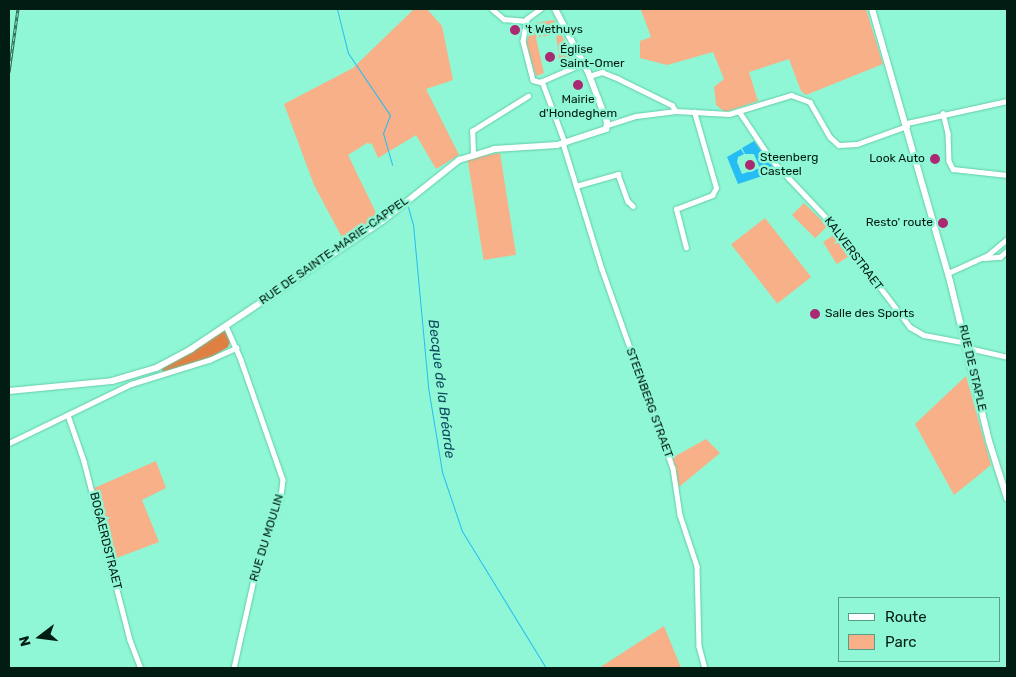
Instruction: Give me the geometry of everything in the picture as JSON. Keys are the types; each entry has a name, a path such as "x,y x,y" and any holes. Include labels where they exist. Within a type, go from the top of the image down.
{"street":[{"path":"492,9 504,19 526,21 541,9"},
{"path":"555,9 590,76 608,125 636,116 676,111 718,116 739,112 784,96 800,96 812,105 834,142 845,146 943,113 1007,101"},
{"name":"RUE DE STAPLE","path":"868,9 880,49 890,68"},
{"name":"RUE DE STAPLE","path":"872,9 907,126 921,190 948,273 968,346 989,441 1007,498"},
{"path":"526,21 523,49 535,82 542,81 584,63"},
{"path":"590,76 602,72 619,78 672,105 676,111"},
{"name":"STEENBERG STRAET","path":"542,81 674,472 680,516 697,566 699,646 704,668"},
{"path":"473,154 473,130 528,96"},
{"path":"686,248 676,209 712,195 716,188 694,112"},
{"name":"KALVERSTRAET","path":"739,112 771,160 836,227 910,327 924,335 1007,357"},
{"path":"943,113 948,133 949,161 953,169 1007,175"},
{"name":"RUE DE SAINTE-MARIE-CAPPEL","path":"9,391 134,376 166,364 226,326 390,215 447,168 473,154 564,143 599,133 608,125"},
{"path":"576,186 619,175 628,201 633,206"},
{"path":"948,273 983,258 1007,239"},
{"path":"983,258 997,258 1007,251"},
{"name":"RUE DU MOULIN","path":"226,326 236,348 283,483 254,576 234,668"},
{"path":"9,443 131,384 209,360 236,348"},
{"name":"BOGAERDSTRAET","path":"68,415 86,468 130,640 140,668"}],"green space":[{"path":"414,9 427,9 442,26 453,80 426,89 459,155 436,169 416,135 378,158 372,144 367,143 348,155 379,219 344,241 314,185 284,104 353,68"},
{"path":"866,9 883,64 806,95 801,91 789,59 749,72 758,101 725,112 716,105 714,87 724,79 713,52 667,65 640,58 640,41 651,37 641,10"},
{"path":"554,20 574,60 560,67 556,34 536,38 544,73 536,76 526,43 534,23"},
{"path":"500,153 516,255 484,260 467,158"},
{"path":"804,203 827,226 815,238 792,215"},
{"path":"765,218 811,277 777,304 731,244"},
{"path":"834,235 848,257 837,264 823,242"},
{"path":"966,376 991,465 954,495 915,424"},
{"path":"706,439 720,453 679,487 672,458"},
{"path":"156,461 166,488 142,500 159,542 114,559 94,488"},
{"path":"664,626 681,668 599,668"}],"shaded area":[{"path":"225,329 231,339 228,347 210,358 163,373 162,369"}],"water":[{"path":"754,141 774,168 772,173 738,184 727,157 741,149 744,154 738,157 737,162 742,174 760,168 754,154 745,154 742,148"}],"waterway":[{"name":"Becque de la Bréarde","path":"337,9 348,53 390,115 383,133 392,165"},
{"name":"Becque de la Bréarde","path":"408,207 413,224 428,387 442,472 462,531 546,668"}],"railway":[{"path":"9,72 18,9"}],"place":[{"name":"'t Wethuys","path":"515,30"},
{"name":"Église Saint-Omer","path":"550,57"},
{"name":"Mairie d'Hondeghem","path":"578,85"},
{"name":"Look Auto","path":"935,159"},
{"name":"Steenberg Casteel","path":"750,165"},
{"name":"Resto' route","path":"943,223"},
{"name":"Salle des Sports","path":"815,314"}]}
